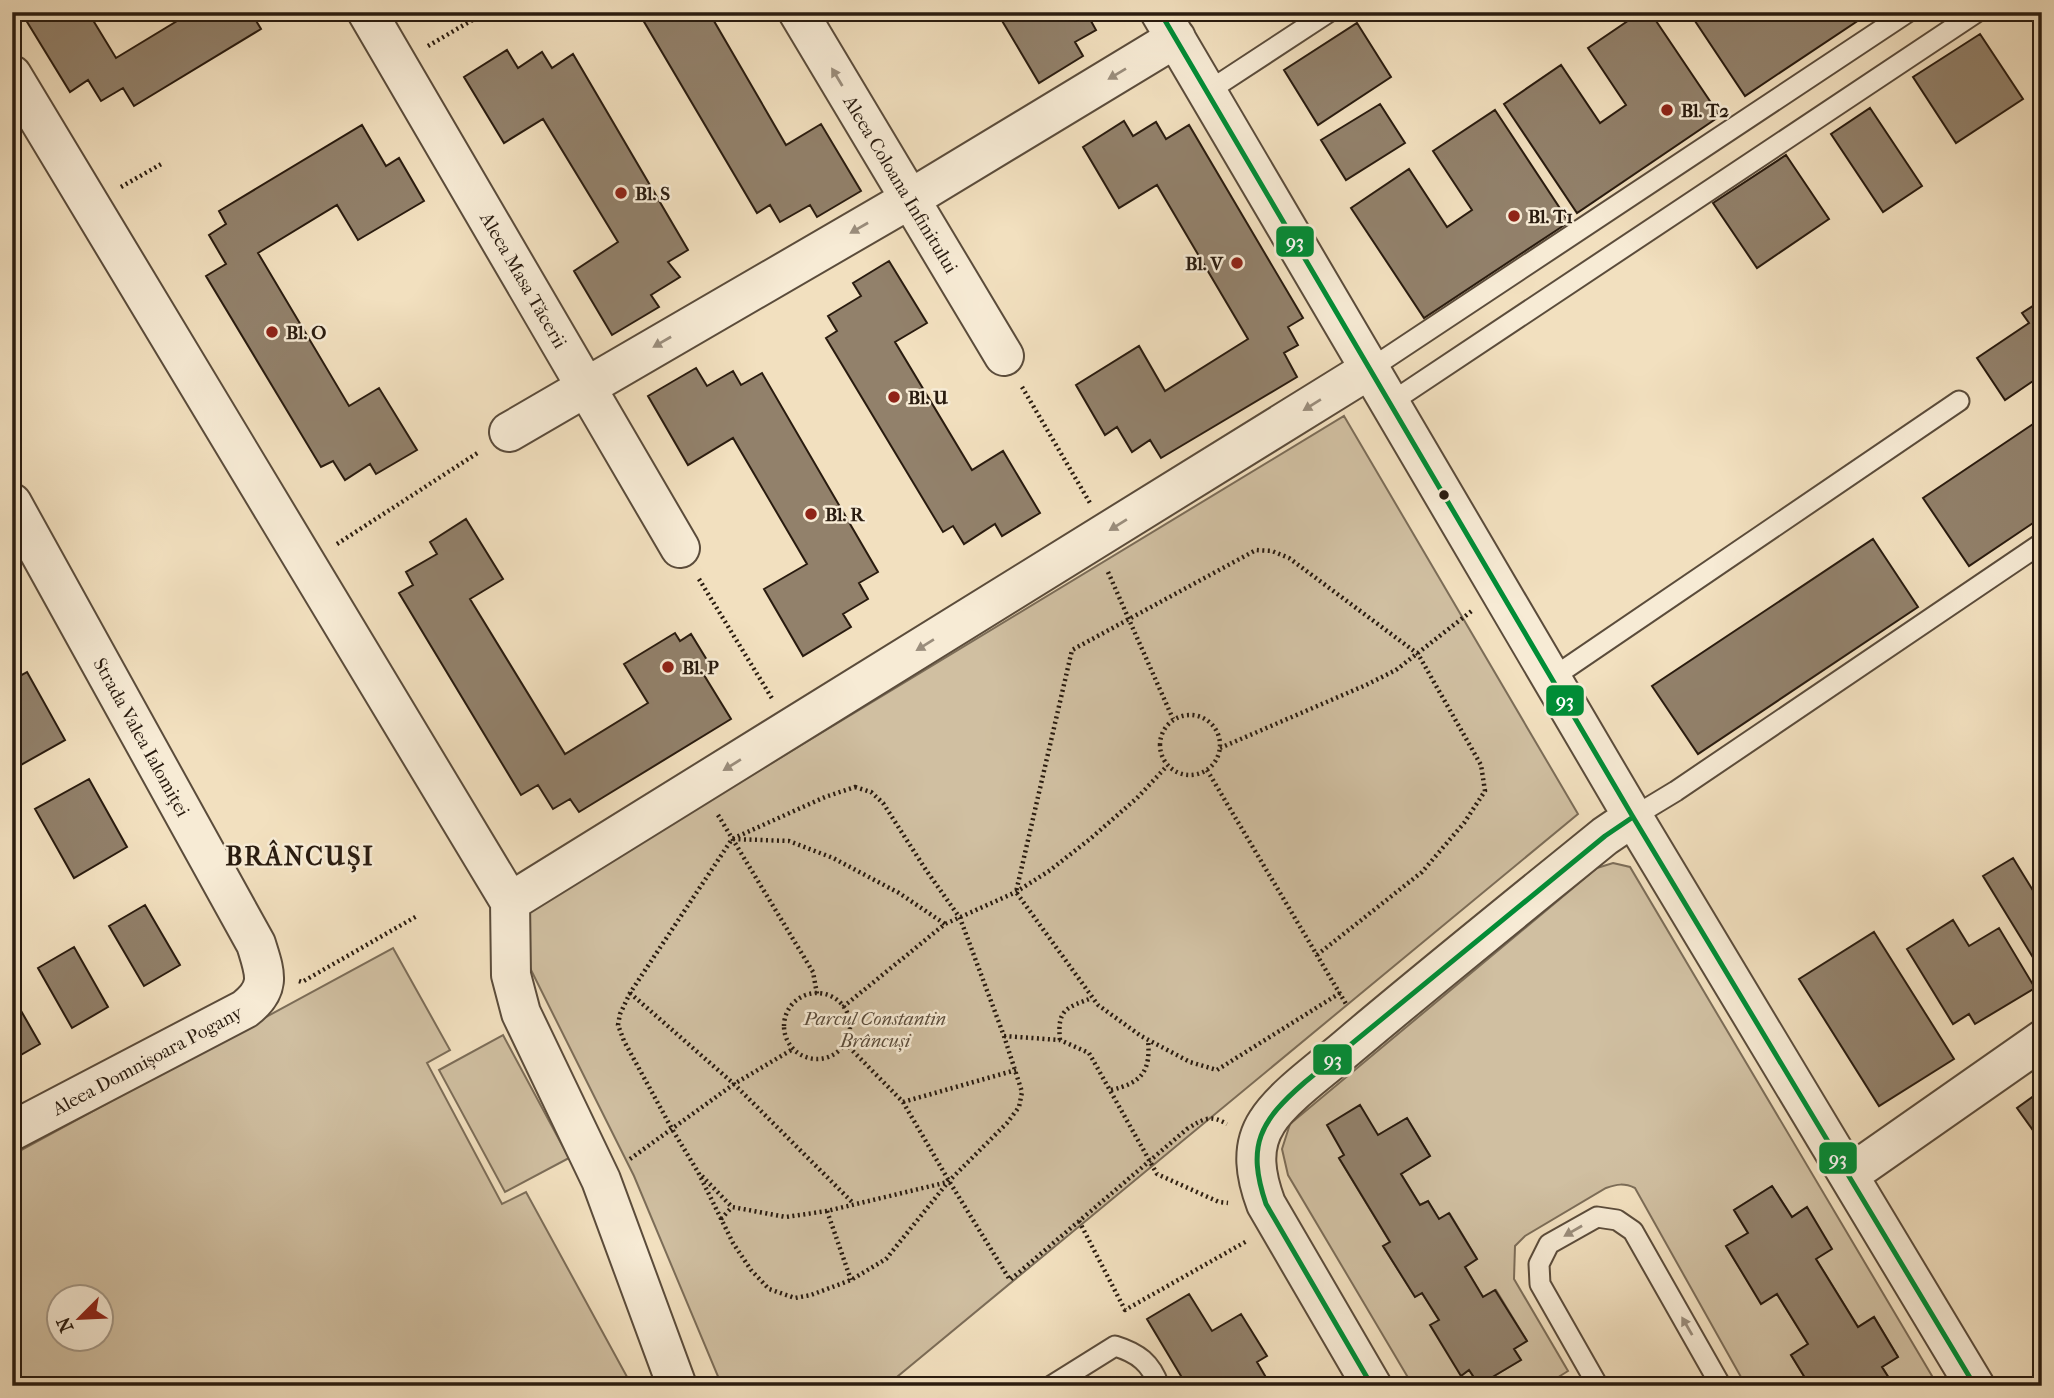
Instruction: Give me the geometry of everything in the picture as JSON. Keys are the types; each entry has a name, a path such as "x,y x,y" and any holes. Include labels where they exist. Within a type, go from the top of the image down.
{"street":[{"name":"Aleea Masa Tăcerii","path":"367,12 680,548"},
{"name":"Aleea Coloana Infinitului","path":"798,12 1004,356"},
{"path":"509,432 910,199 1168,25 1633,817 1975,1386"},
{"path":"12,75 510,902 511,975 521,1013 601,1180 677,1386"},
{"path":"510,902 1370,369"},
{"name":"Strada Valea Ialomiței","path":"12,503 256,944 264,975"},
{"path":"1372,1386 1272,1214 1258,1182 1258,1143 1266,1122 1285,1101 1364,1034 1605,836 1633,817"},
{"name":"Aleea Domnișoara Pogany","path":"12,1131 244,1009 257,999 263,988 264,975"},
{"path":"1849,1175 2042,1040"}],"lane":[{"path":"1208,92 1329,12"},
{"path":"1370,369 1908,12"},
{"path":"1390,403 1977,12"},
{"path":"1552,678 1959,401"},
{"path":"1633,817 1676,791 2042,543"},
{"path":"1595,1385 1540,1284 1539,1264 1549,1244 1597,1217 1617,1220 1633,1231 1721,1386"},
{"path":"1051,1386 1115,1346 1144,1360 1159,1386"}],"path":[{"path":"397,64 486,12"},
{"path":"90,205 163,163"},
{"path":"1004,356 1090,502 1094,540 1173,719"},
{"path":"306,564 509,432"},
{"path":"680,548 791,728"},
{"path":"1317,955 1422,872 1464,823 1485,791 1481,765 1418,654 1289,558 1272,551 1256,550 1072,650 1016,892 1092,999 1148,1040 1190,1062 1217,1070 1340,993"},
{"path":"1220,748 1396,670 1499,589"},
{"path":"1182,715 1201,716 1210,721 1216,729 1220,748 1218,756 1207,770 1191,776 1174,771 1162,758 1159,741 1161,733 1173,719 1182,715"},
{"path":"843,1007 945,924 1016,892 1049,871 1137,799 1167,765"},
{"path":"1207,770 1364,1034"},
{"path":"699,785 813,972 817,994"},
{"path":"855,787 871,792 883,803 960,918 1016,1070 1022,1092 1018,1107 1007,1123 949,1181 886,1259 851,1280 811,1295 795,1298 769,1289 751,1270 733,1242 698,1172 624,1041 618,1024 630,993 732,839 825,797 855,787"},
{"path":"732,839 789,841 833,858 899,893 945,924"},
{"path":"264,975 302,982 417,916"},
{"path":"630,993 734,1084 854,1204"},
{"path":"817,994 832,998 843,1007 849,1025 845,1043 839,1051 820,1059 810,1059 793,1049 784,1029 785,1018 796,1000 817,994"},
{"path":"1059,1040 1061,1014 1074,1005 1092,999"},
{"path":"1004,1036 1059,1040 1089,1053 1157,1174 1219,1202 1272,1214"},
{"path":"1111,1090 1126,1087 1139,1079 1147,1068 1150,1054 1148,1040"},
{"path":"845,1043 903,1101 1010,1280 1187,1129 1202,1120 1217,1118 1258,1143"},
{"path":"601,1180 734,1084 793,1049"},
{"path":"903,1101 1016,1070"},
{"path":"698,1172 732,1207 786,1217 827,1211 949,1181"},
{"path":"721,1219 732,1207"},
{"path":"827,1211 851,1280"},
{"path":"1079,1221 1125,1310 1272,1214"}],"green space":[{"name":"Parcul Constantin Brâncuși","path":"1344,416 1578,814 886,1386 722,1386 634,1176 524,956 524,913"},
{"path":"1613,863 1630,867 1938,1386 1894,1386 1882,1367 1898,1357 1874,1317 1858,1327 1816,1259 1806,1208 1792,1217 1772,1186 1734,1210 1748,1233 1726,1246 1761,1303 1777,1294 1808,1344 1791,1355 1810,1386 1746,1386 1635,1188 1620,1185 1606,1188 1525,1236 1515,1246 1514,1279 1568,1371 1544,1386 1413,1386 1288,1175 1282,1149 1290,1124 1597,868","holes":["1407,1118 1430,1156 1401,1174 1420,1205 1428,1201 1439,1219 1450,1214 1477,1259 1465,1267 1483,1297 1496,1290 1527,1341 1514,1349 1521,1360 1479,1385 1469,1370 1461,1375 1439,1320 1422,1293 1415,1297 1383,1246 1390,1242 1339,1158"]},
{"path":"393,948 450,1050 427,1063 502,1204 526,1192 632,1386 12,1386 12,1155"},
{"path":"503,1035 569,1158 505,1192 439,1070"}],"building":[{"path":"21,12 88,12 116,58 192,12 254,12 252,14 261,29 134,106 123,88 101,101 88,80 70,92"},
{"path":"652,12 728,12 714,21 786,145 821,124 861,191 817,217 810,205 780,222 770,205 757,213 643,20 653,14"},
{"path":"1012,12 1086,12 1096,30 1075,42 1083,56 1039,83 1001,19"},
{"name":"Bl. T2","path":"1641,12 1650,12 1720,116 1577,213 1504,104 1561,65 1600,123 1626,105 1588,48"},
{"path":"1689,12 1871,12 1745,96"},
{"path":"1357,23 1391,77 1318,125 1284,70"},
{"path":"1980,34 2023,99 1956,143 1913,77"},
{"name":"Bl. S","path":"507,50 518,68 542,52 552,68 573,54 688,250 668,262 680,277 651,295 659,307 612,335 574,271 618,242 543,119 504,143 464,77"},
{"path":"1380,104 1405,143 1346,180 1321,140"},
{"path":"1870,108 1922,186 1883,212 1831,134"},
{"name":"Bl. T1","path":"1495,110 1569,222 1424,318 1351,208 1409,169 1447,227 1472,210 1433,151"},
{"name":"Bl. V","path":"1124,121 1133,136 1156,122 1166,139 1189,125 1303,318 1288,327 1298,345 1284,353 1297,377 1161,458 1150,440 1132,452 1117,427 1105,435 1076,385 1139,346 1165,391 1248,339 1157,185 1119,208 1083,147"},
{"name":"Bl. O","path":"362,125 386,166 399,158 424,201 358,240 337,205 258,253 349,406 379,388 417,450 376,474 370,464 345,480 333,461 321,467 206,276 226,264 209,235 226,224 219,211"},
{"path":"1786,155 1829,219 1757,268 1713,203"},
{"name":"Bl. U","path":"889,261 927,323 895,342 972,470 1003,451 1040,513 1002,536 995,524 964,544 953,526 943,532 826,338 837,331 828,316 861,296 853,283"},
{"path":"2042,300 2042,375 2005,400 1977,358 2029,323 2022,313"},
{"name":"Bl. R","path":"696,368 707,386 733,371 741,385 762,373 878,572 859,583 868,599 843,614 851,627 803,656 764,589 807,564 733,438 688,465 648,396"},
{"path":"2042,418 2042,517 1969,566 1923,498"},
{"name":"Bl. P","path":"466,519 503,579 470,599 565,754 648,703 624,664 675,633 680,641 691,634 713,670 704,675 731,719 579,812 570,799 553,809 538,785 521,795 399,593 413,585 406,572 437,554 430,542"},
{"path":"1873,539 1918,607 1698,754 1652,686"},
{"path":"27,672 65,740 12,770 12,680"},
{"path":"89,779 127,847 74,878 35,809"},
{"path":"2013,858 2042,905 2040,969 1983,876"},
{"path":"145,905 180,965 144,986 109,926"},
{"path":"1953,920 1969,946 1999,928 2035,988 1975,1024 1969,1014 1953,1024 1907,949"},
{"path":"1874,932 1954,1059 1879,1106 1799,979"},
{"path":"74,947 108,1007 72,1028 38,968"},
{"path":"12,995 40,1044 12,1060"},
{"path":"2042,1090 2042,1143 2017,1108"},
{"path":"1360,1105 1378,1135 1407,1118 1430,1156 1401,1174 1420,1205 1428,1201 1439,1219 1449,1213 1477,1259 1465,1267 1483,1297 1495,1290 1527,1341 1514,1349 1521,1360 1479,1385 1469,1370 1461,1376 1430,1325 1439,1320 1422,1293 1415,1297 1383,1246 1390,1242 1339,1158 1344,1155 1327,1125"},
{"path":"1772,1186 1792,1217 1807,1207 1832,1249 1816,1259 1858,1327 1874,1317 1898,1357 1882,1367 1894,1386 1810,1386 1791,1355 1808,1344 1777,1294 1761,1304 1726,1246 1748,1233 1734,1210"},
{"path":"1189,1294 1212,1331 1241,1314 1267,1356 1257,1362 1271,1386 1187,1386 1147,1319"}],"transit line":[{"name":"93","path":"1160,12 1633,817 1975,1386"},
{"name":"93","path":"1372,1386 1266,1204 1257,1166 1261,1136 1277,1109 1305,1082 1605,836 1633,817"}],"place":[{"name":"Bl. T2","path":"1667,110"},
{"name":"Bl. S","path":"621,193"},
{"name":"Bl. T1","path":"1514,216"},
{"name":"Bl. V","path":"1237,263"},
{"name":"Bl. O","path":"272,332"},
{"name":"Bl. U","path":"894,397"},
{"name":"Bl. R","path":"811,514"},
{"name":"Bl. P","path":"668,667"}],"district":[{"name":"BRÂNCUȘI","path":"300,856"}]}
